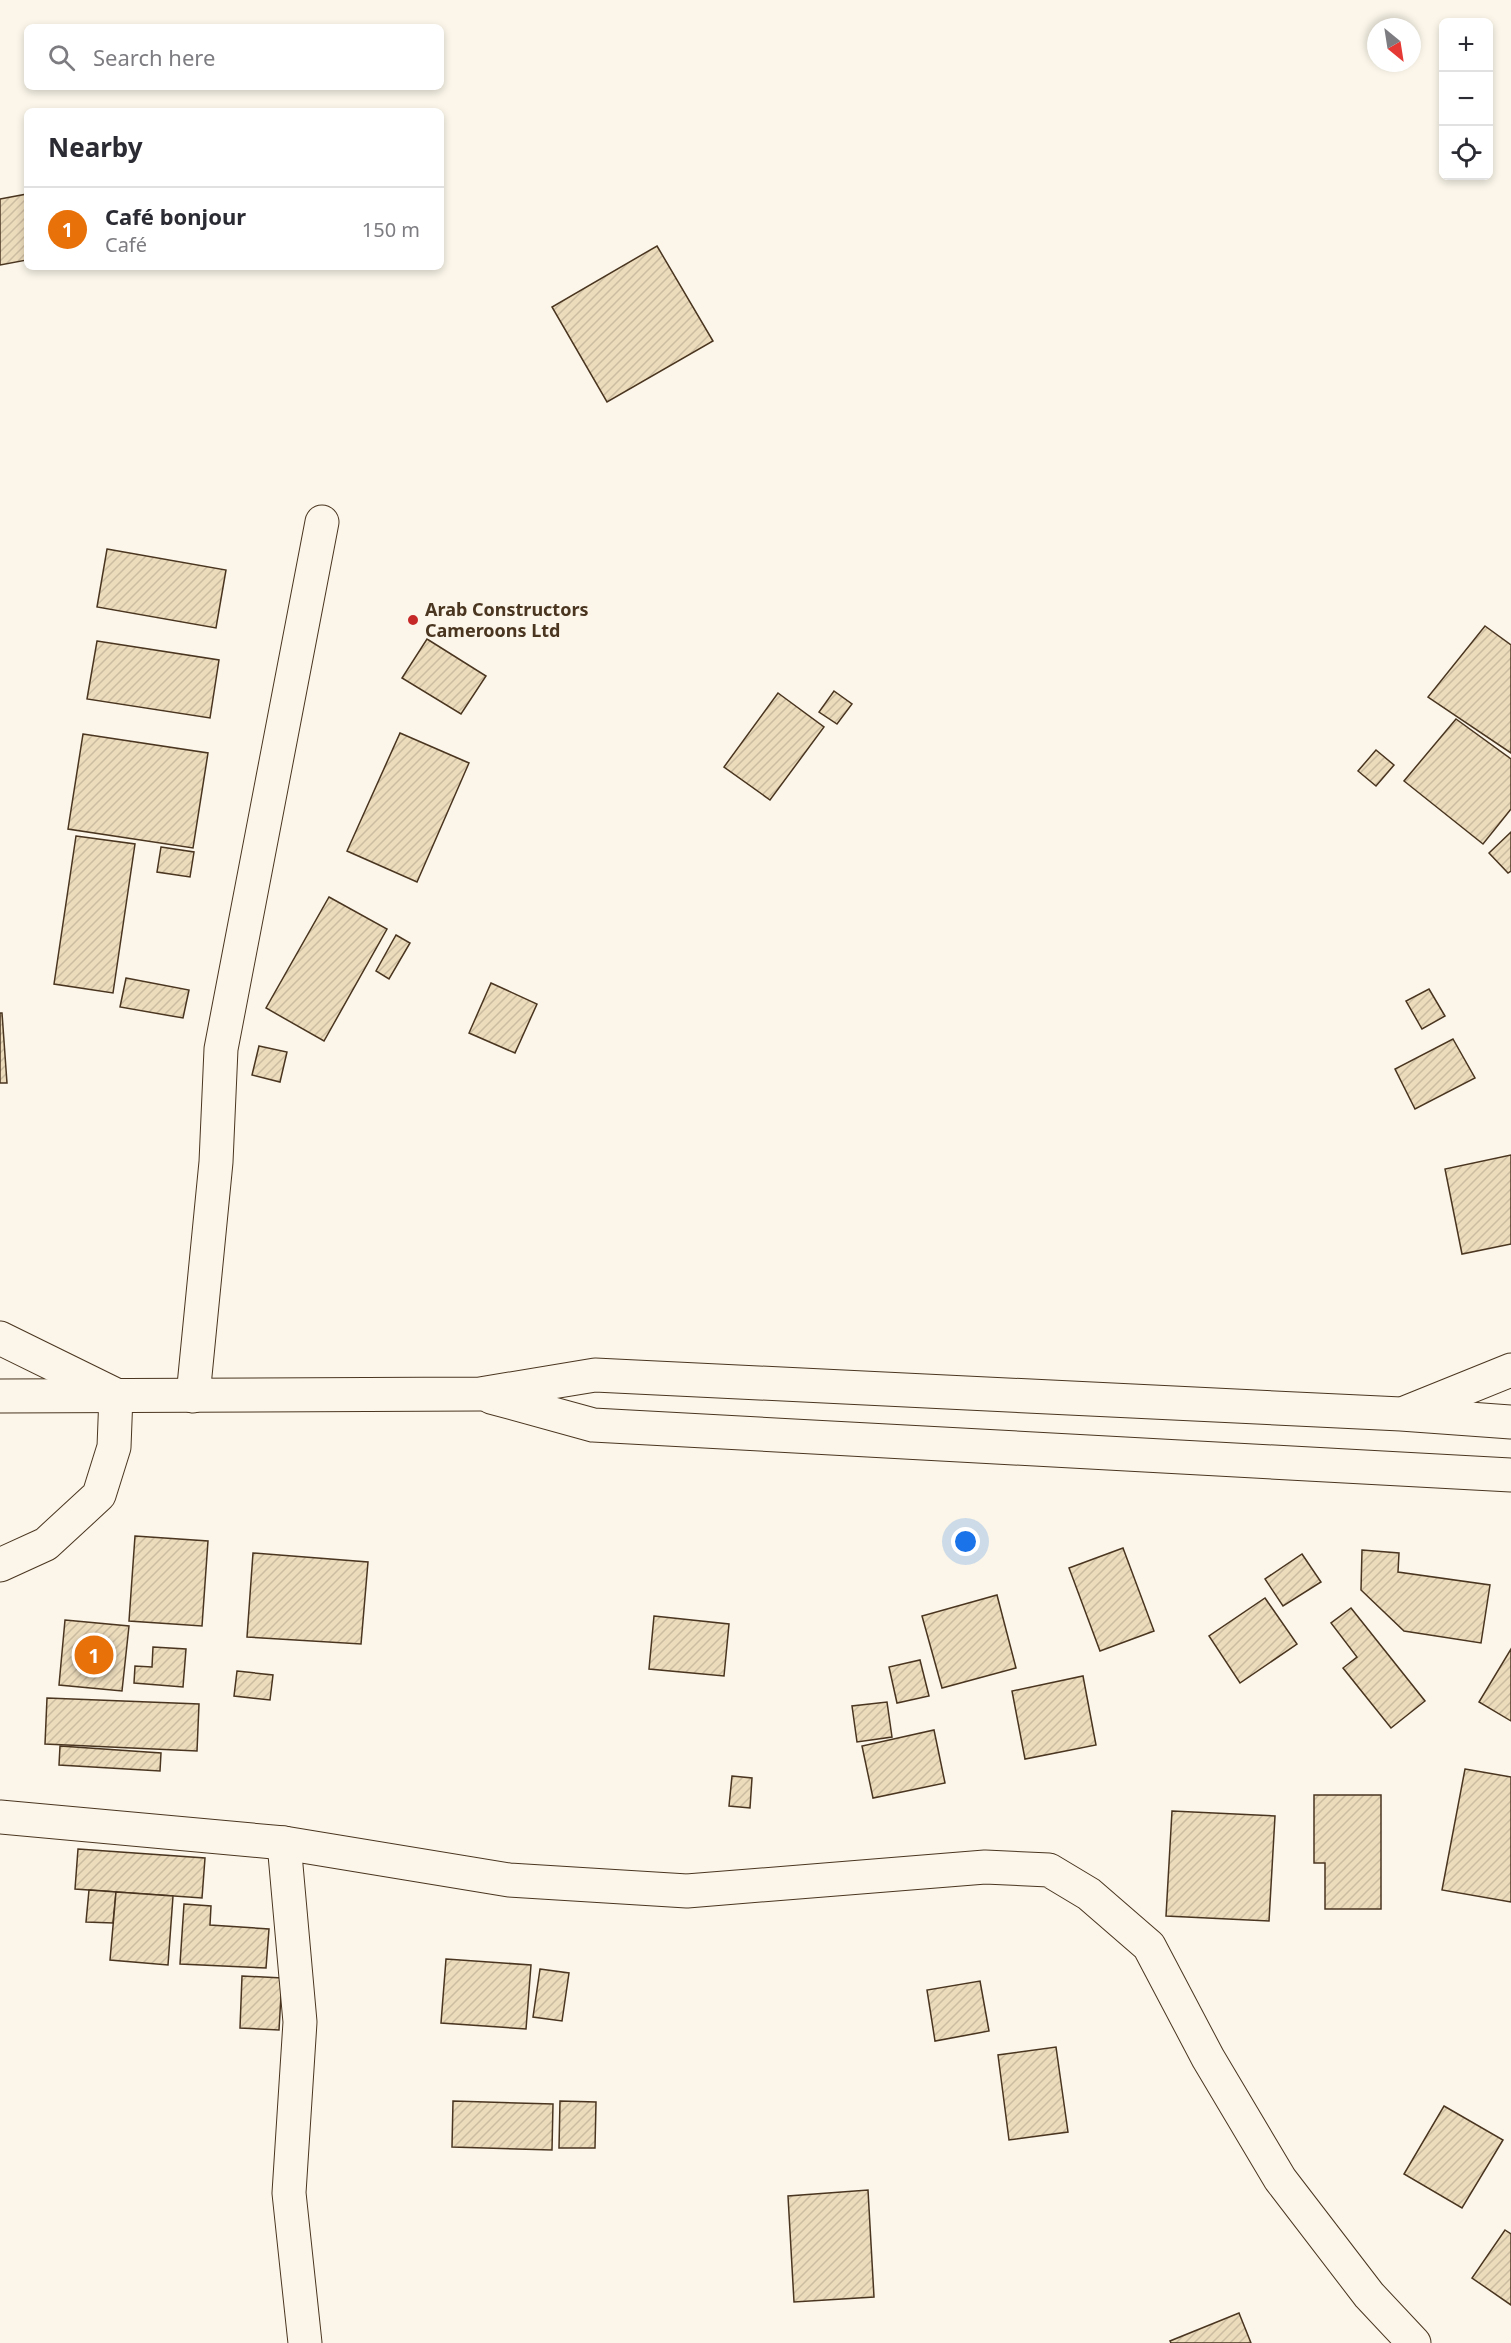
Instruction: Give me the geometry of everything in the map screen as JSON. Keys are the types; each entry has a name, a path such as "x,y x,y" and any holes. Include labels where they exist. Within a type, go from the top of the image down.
{"main road":[{"path":"194,1396 216,1162 220,1049 322,522"},
{"path":"0,1338 116,1395"},
{"path":"1401,1414 1511,1370"},
{"path":"0,1396 480,1394 595,1375 1401,1414 1511,1422"},
{"path":"480,1394 593,1425 1511,1475"},
{"path":"0,1565 46,1544 99,1495 114,1447 116,1395"},
{"path":"0,1817 284,1843 509,1880 687,1891 985,1867 1050,1870 1089,1894 1149,1946 1208,2058 1280,2179 1370,2295 1414,2343"},
{"path":"284,1843 300,2022 290,2193 305,2343"}],"building":[{"path":"24,195 24,261 0,265 0,199"},
{"path":"657,246 713,341 607,402 552,307"},
{"path":"107,549 226,570 216,628 97,607"},
{"path":"1485,626 1511,645 1511,753 1428,697"},
{"path":"427,639 486,676 461,714 402,678"},
{"path":"97,641 219,660 210,718 87,699"},
{"path":"834,691 852,704 837,724 819,712"},
{"path":"778,693 824,727 770,800 724,767"},
{"path":"1456,719 1511,759 1511,809 1483,844 1404,781"},
{"path":"400,733 469,763 417,882 347,851"},
{"path":"83,734 208,753 193,848 68,829"},
{"path":"1376,750 1394,765 1376,786 1358,771"},
{"path":"1511,832 1511,871 1508,873 1489,853"},
{"path":"76,836 135,844 113,993 54,984"},
{"path":"161,847 194,852 190,877 157,872"},
{"path":"329,897 387,929 324,1041 266,1008"},
{"path":"396,935 410,943 389,979 376,971"},
{"path":"126,978 189,990 183,1018 120,1007"},
{"path":"491,983 537,1004 515,1053 469,1033"},
{"path":"1429,989 1445,1016 1422,1029 1406,1001"},
{"path":"0,1013 2,1013 7,1083 0,1083"},
{"path":"1453,1039 1475,1078 1415,1109 1395,1069"},
{"path":"259,1046 287,1052 280,1082 252,1075"},
{"path":"1511,1155 1511,1244 1462,1254 1445,1169"},
{"path":"135,1536 208,1541 202,1626 129,1621"},
{"path":"1123,1548 1154,1631 1100,1651 1069,1568"},
{"path":"1362,1550 1399,1553 1398,1572 1490,1585 1481,1643 1404,1631 1361,1590"},
{"path":"253,1553 368,1562 361,1644 247,1637"},
{"path":"1302,1554 1321,1582 1283,1606 1265,1579"},
{"path":"997,1595 1016,1668 942,1688 922,1616"},
{"path":"1265,1598 1297,1644 1240,1683 1209,1636"},
{"path":"1351,1608 1425,1701 1391,1728 1343,1668 1357,1657 1331,1623"},
{"path":"654,1616 729,1624 724,1676 649,1669"},
{"path":"65,1620 129,1626 122,1691 59,1685"},
{"path":"153,1647 186,1649 183,1687 134,1683 135,1666 152,1667"},
{"path":"1511,1649 1511,1721 1479,1702"},
{"path":"920,1660 929,1696 897,1703 889,1667"},
{"path":"237,1671 273,1675 270,1700 234,1696"},
{"path":"1083,1676 1096,1745 1025,1759 1012,1691"},
{"path":"47,1698 199,1704 197,1751 45,1744"},
{"path":"887,1702 892,1737 857,1742 852,1706"},
{"path":"934,1730 945,1783 873,1798 862,1746"},
{"path":"60,1746 161,1753 160,1771 59,1765"},
{"path":"1465,1769 1511,1777 1511,1902 1442,1890"},
{"path":"732,1776 752,1778 750,1808 729,1806"},
{"path":"1314,1795 1381,1795 1381,1909 1325,1909 1325,1863 1314,1863"},
{"path":"1172,1811 1275,1816 1269,1921 1166,1916"},
{"path":"78,1849 205,1858 202,1898 75,1889"},
{"path":"89,1890 116,1892 113,1923 86,1922"},
{"path":"116,1892 173,1896 168,1965 110,1960"},
{"path":"184,1904 211,1906 210,1925 269,1929 266,1968 180,1964"},
{"path":"446,1959 531,1965 526,2029 441,2023"},
{"path":"540,1969 569,1973 562,2021 533,2017"},
{"path":"242,1976 282,1978 279,2030 240,2028"},
{"path":"980,1981 989,2031 935,2041 927,1990"},
{"path":"1056,2047 1068,2132 1009,2140 998,2055"},
{"path":"453,2101 553,2104 552,2150 452,2147"},
{"path":"560,2101 596,2102 595,2148 559,2148"},
{"path":"1444,2106 1503,2140 1462,2208 1404,2174"},
{"path":"868,2190 874,2297 794,2302 788,2196"},
{"path":"1505,2230 1511,2234 1511,2305 1472,2278"},
{"path":"1239,2313 1251,2343 1171,2343 1170,2341"}],"place":[{"name":"Arab Constructors Cameroons Ltd","path":"413,620"},
{"name":"Café bonjour","path":"94,1655"}]}
